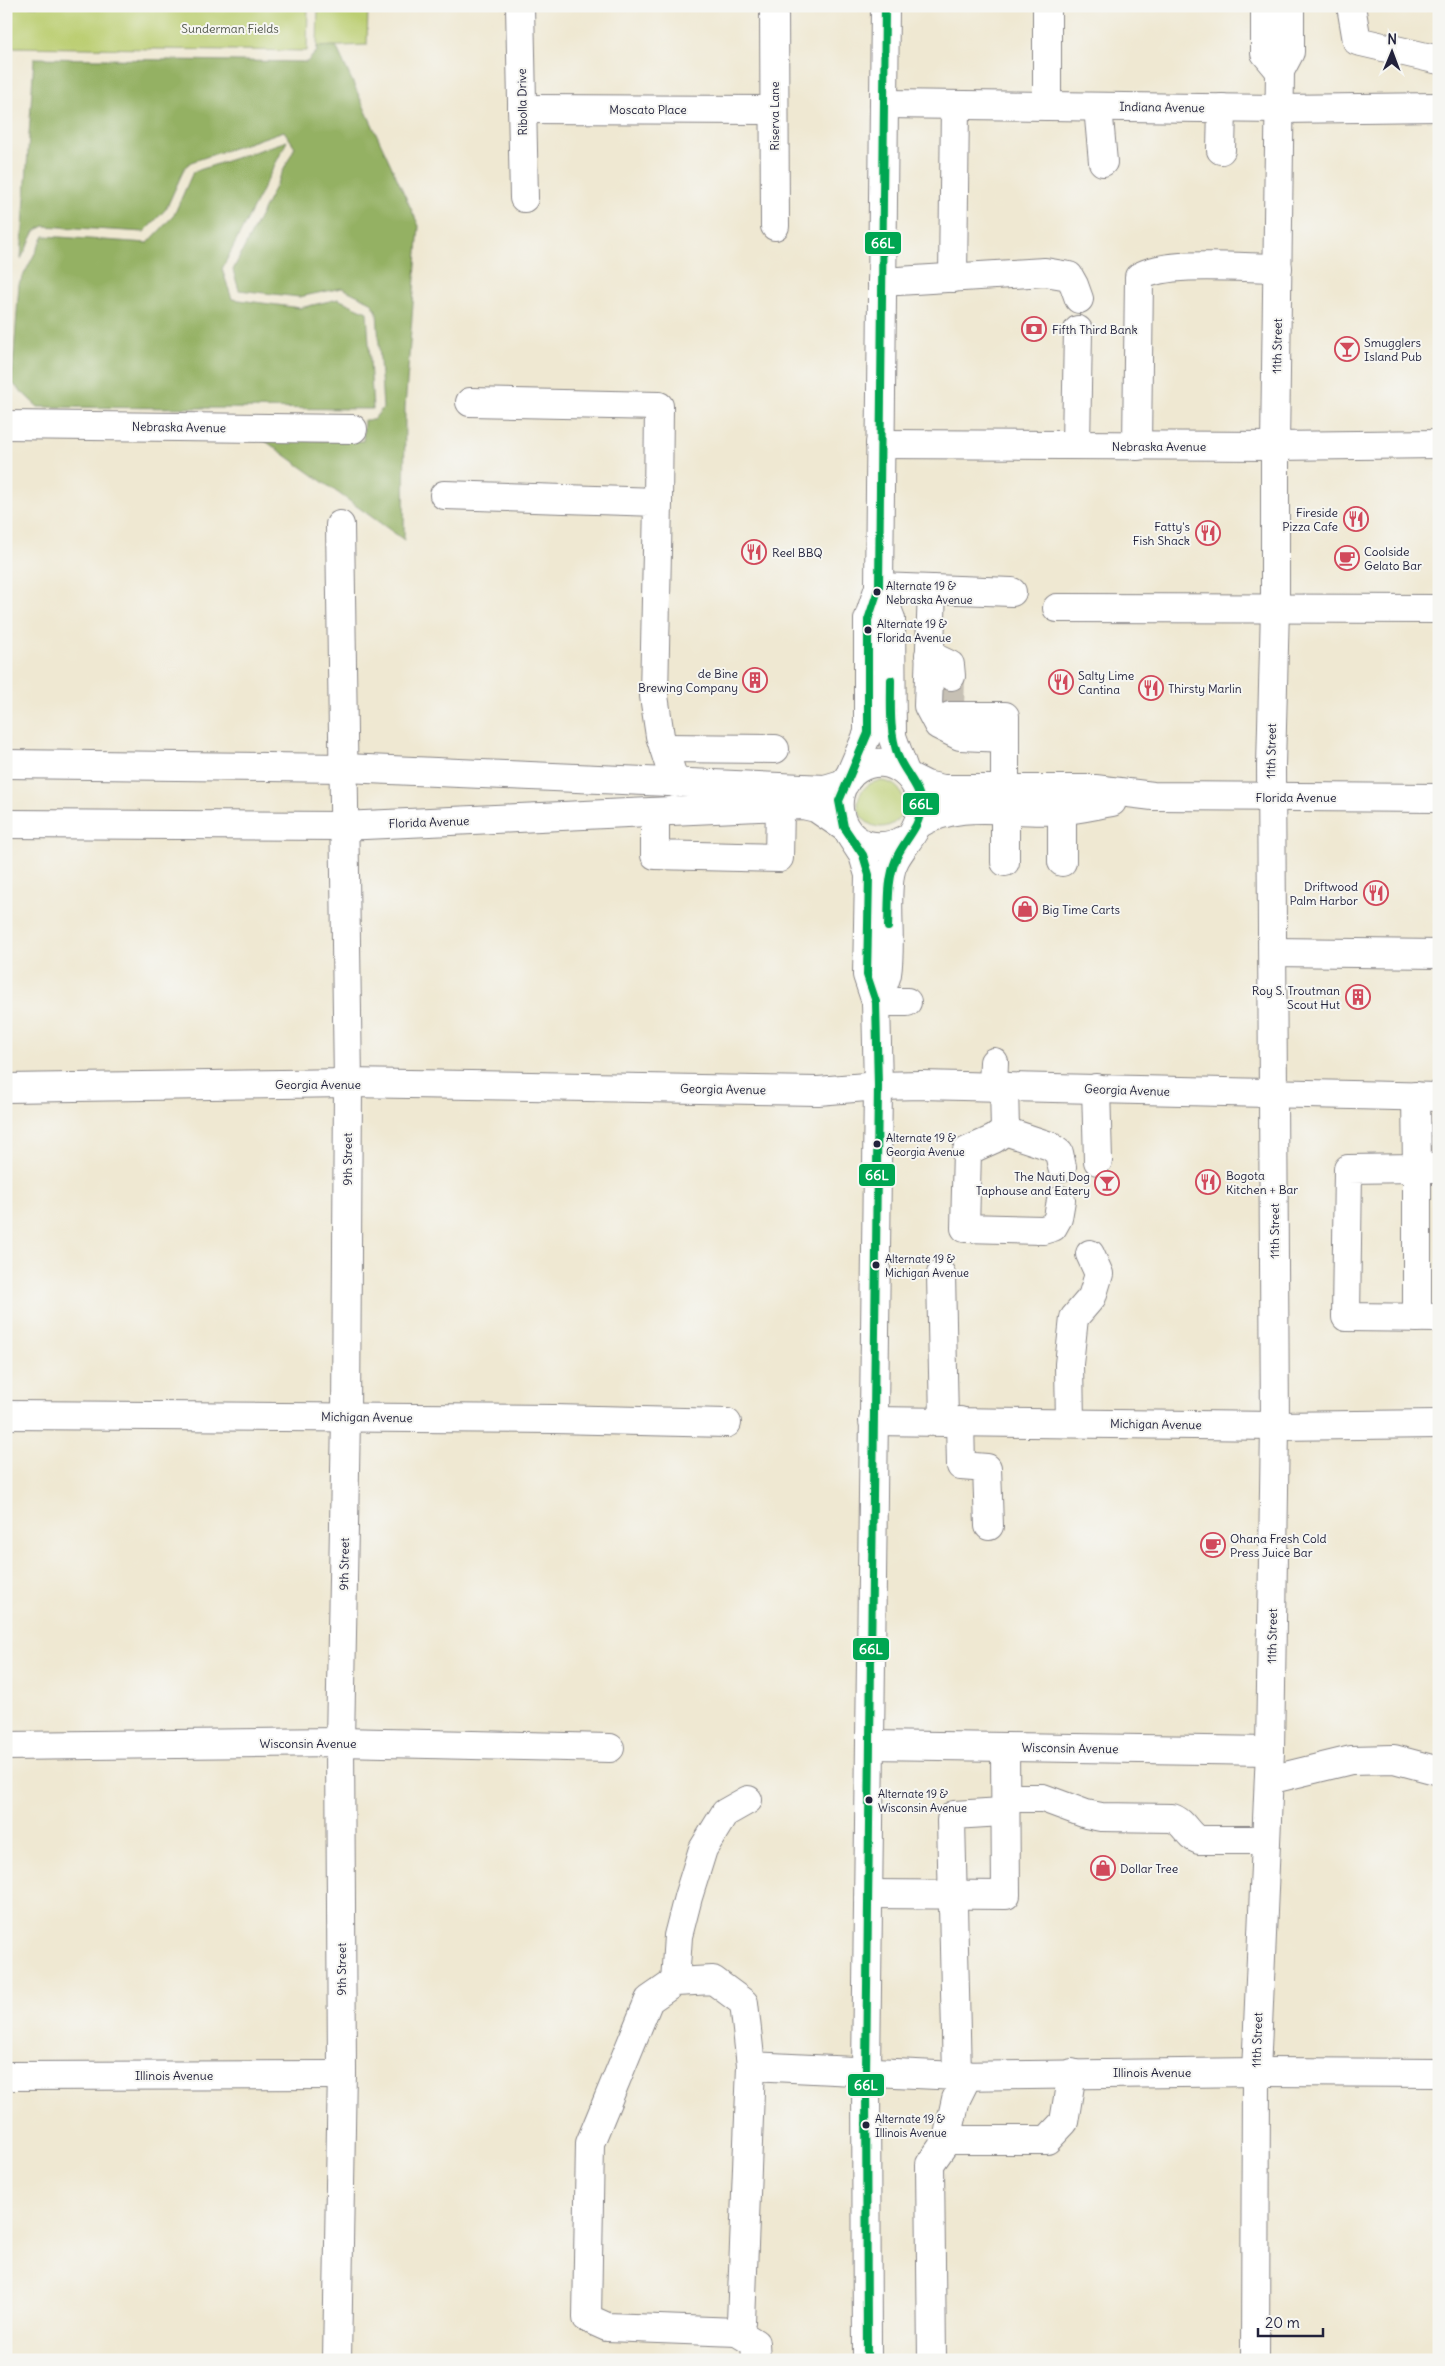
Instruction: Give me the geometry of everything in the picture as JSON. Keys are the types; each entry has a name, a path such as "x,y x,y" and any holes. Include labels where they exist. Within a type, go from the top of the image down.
{"street":[{"name":"Ribolla Drive","path":"520,6 524,198"},
{"name":"Riserva Lane","path":"774,6 774,226"},
{"path":"876,1002 887,974 890,874 897,855 914,831 920,815 920,798 916,784 909,775 892,736 891,619 880,587 885,6"},
{"path":"1047,106 1048,6"},
{"path":"1264,6 1265,53 1280,71"},
{"name":"11th Street","path":"1255,2360 1256,2072 1270,1751 1275,1426 1271,797 1275,607 1275,446 1281,109 1280,71 1290,52 1290,6"},
{"path":"1351,6 1357,41 1439,60"},
{"name":"Indiana Avenue","path":"885,104 1281,109 1439,107"},
{"path":"953,278 955,105"},
{"path":"1098,107 1103,162"},
{"path":"1221,150 1222,108"},
{"name":"Moscato Place","path":"522,109 774,110"},
{"path":"1137,446 1139,277 1147,272 1178,267 1278,268"},
{"path":"882,282 1045,272 1068,276 1074,285 1079,299"},
{"path":"1076,445 1078,330"},
{"path":"470,402 659,406 654,696 664,748 675,783"},
{"name":"Nebraska Avenue","path":"6,424 353,428"},
{"name":"Nebraska Avenue","path":"880,444 1275,446 1439,444"},
{"path":"444,495 658,502"},
{"name":"9th Street","path":"337,2360 342,2075 340,1742 346,1417 348,1083 343,826 345,768 340,525"},
{"path":"880,587 1012,592"},
{"path":"868,2360 866,2070 878,1086 876,1002 867,975 869,875 863,855 847,831 839,801 868,733 868,620 880,587"},
{"path":"932,589 929,655 939,681 928,706 938,725 950,718 960,736 1005,738 1005,862"},
{"path":"1057,608 1439,608"},
{"path":"891,685 939,681"},
{"path":"664,748 775,749"},
{"path":"6,764 345,768 715,786 825,789 847,780 864,766 880,762 909,775"},
{"name":"Florida Avenue","path":"909,775 926,786 1062,810 1153,796"},
{"name":"Florida Avenue","path":"914,831 941,812 1005,799 1095,789 1153,796 1439,798"},
{"path":"655,812 655,855 779,858 780,805"},
{"name":"Florida Avenue","path":"6,824 343,826 780,805 816,808 847,831"},
{"path":"1062,810 1062,862"},
{"path":"847,831 863,844 878,847 894,845 914,831"},
{"path":"1273,952 1439,954"},
{"path":"876,1002 907,1002"},
{"path":"997,1078 1005,1131"},
{"name":"Georgia Avenue","path":"6,1088 348,1083 818,1091 997,1078 1096,1088 1428,1097"},
{"path":"1096,1088 1098,1162"},
{"path":"1428,1097 1428,1168 1428,1318 1346,1317 1348,1169 1428,1168"},
{"path":"1005,1131 1050,1146 1059,1153 1062,1167"},
{"path":"1005,1131 994,1139 967,1151 965,1228 1043,1230 1053,1227 1058,1218 1061,1200"},
{"path":"1070,1423 1069,1364 1074,1318 1092,1297 1099,1274 1090,1254"},
{"path":"942,1274 952,1421 961,1466 987,1468 989,1526"},
{"name":"Michigan Avenue","path":"6,1415 679,1420 727,1423"},
{"name":"Michigan Avenue","path":"873,1421 1275,1426 1439,1424"},
{"name":"Wisconsin Avenue","path":"6,1746 340,1742 610,1748"},
{"name":"Wisconsin Avenue","path":"871,1745 1270,1751"},
{"path":"869,1894 1006,1895 1005,1747"},
{"path":"1269,1780 1351,1760 1394,1759 1439,1771"},
{"path":"1006,1803 1043,1798 1086,1814 1101,1817 1172,1818 1182,1823 1193,1837 1199,1840 1266,1840"},
{"path":"675,1982 678,1936 688,1897 704,1850 725,1813 748,1800"},
{"path":"932,2360 930,2164 947,2140 962,2076 951,1820 954,1815 1002,1812 1006,1803"},
{"path":"736,2332 741,2322 752,2066 744,2003 713,1980 675,1982 649,2000 590,2142 587,2318 607,2327 736,2332 755,2343 756,2360"},
{"name":"Illinois Avenue","path":"752,2066 962,2076 1072,2073 1439,2073"},
{"path":"947,2140 1047,2140 1064,2122 1072,2073"},
{"name":"Illinois Avenue","path":"6,2076 342,2075"}],"green space":[{"name":"Sunderman Fields","path":"6,6 308,6 307,51 6,47"},
{"path":"318,6 368,6 367,45 317,47"},
{"path":"336,46 419,226 405,408 404,540 264,440 363,441 364,420 373,420 383,408 377,312 371,302 342,288 299,297 239,290 233,270 295,147 284,131 191,162 185,167 166,209 144,232 44,226 35,231 21,259 34,58 307,62 317,51 317,47"},
{"path":"287,141 222,269 232,299 300,308 338,299 367,312 373,409 38,407 12,383 19,284 44,236 148,243 174,215 193,172"},
{"path":"876,781 886,781 900,791 904,804 900,817 894,823 886,827 876,827 862,817 858,809 858,799 868,785"}],"tunnel":[{"path":"950,708 951,676"}],"transit line":[{"name":"66L","path":"867,2360 866,2070 878,1086 876,1002 867,975 869,875 863,855 844,827 839,801 868,733 868,620 879,587 885,6"},
{"name":"66L","path":"888,927 889,892 893,867 899,852 918,822 921,808 919,794 901,763 895,747 891,718 891,680"}],"place":[{"name":"Fifth Third Bank","path":"1034,329"},
{"name":"Smugglers Island Pub","path":"1347,349"},
{"name":"Fireside Pizza Cafe","path":"1356,519"},
{"name":"Fatty's Fish Shack","path":"1208,533"},
{"name":"Reel BBQ","path":"754,552"},
{"name":"Coolside Gelato Bar","path":"1347,558"},
{"name":"Alternate 19 & Nebraska Avenue","path":"877,592"},
{"name":"Alternate 19 & Florida Avenue","path":"868,630"},
{"name":"de Bine Brewing Company","path":"755,680"},
{"name":"Salty Lime Cantina","path":"1061,682"},
{"name":"Thirsty Marlin","path":"1151,688"},
{"name":"Driftwood Palm Harbor","path":"1376,893"},
{"name":"Big Time Carts","path":"1025,909"},
{"name":"Roy S. Troutman Scout Hut","path":"1358,997"},
{"name":"Alternate 19 & Georgia Avenue","path":"877,1144"},
{"name":"Bogota Kitchen + Bar","path":"1208,1182"},
{"name":"The Nauti Dog Taphouse and Eatery","path":"1107,1183"},
{"name":"Alternate 19 & Michigan Avenue","path":"876,1265"},
{"name":"Ohana Fresh Cold Press Juice Bar","path":"1213,1545"},
{"name":"Alternate 19 & Wisconsin Avenue","path":"869,1800"},
{"name":"Dollar Tree","path":"1103,1868"},
{"name":"Alternate 19 & Illinois Avenue","path":"866,2125"}]}
